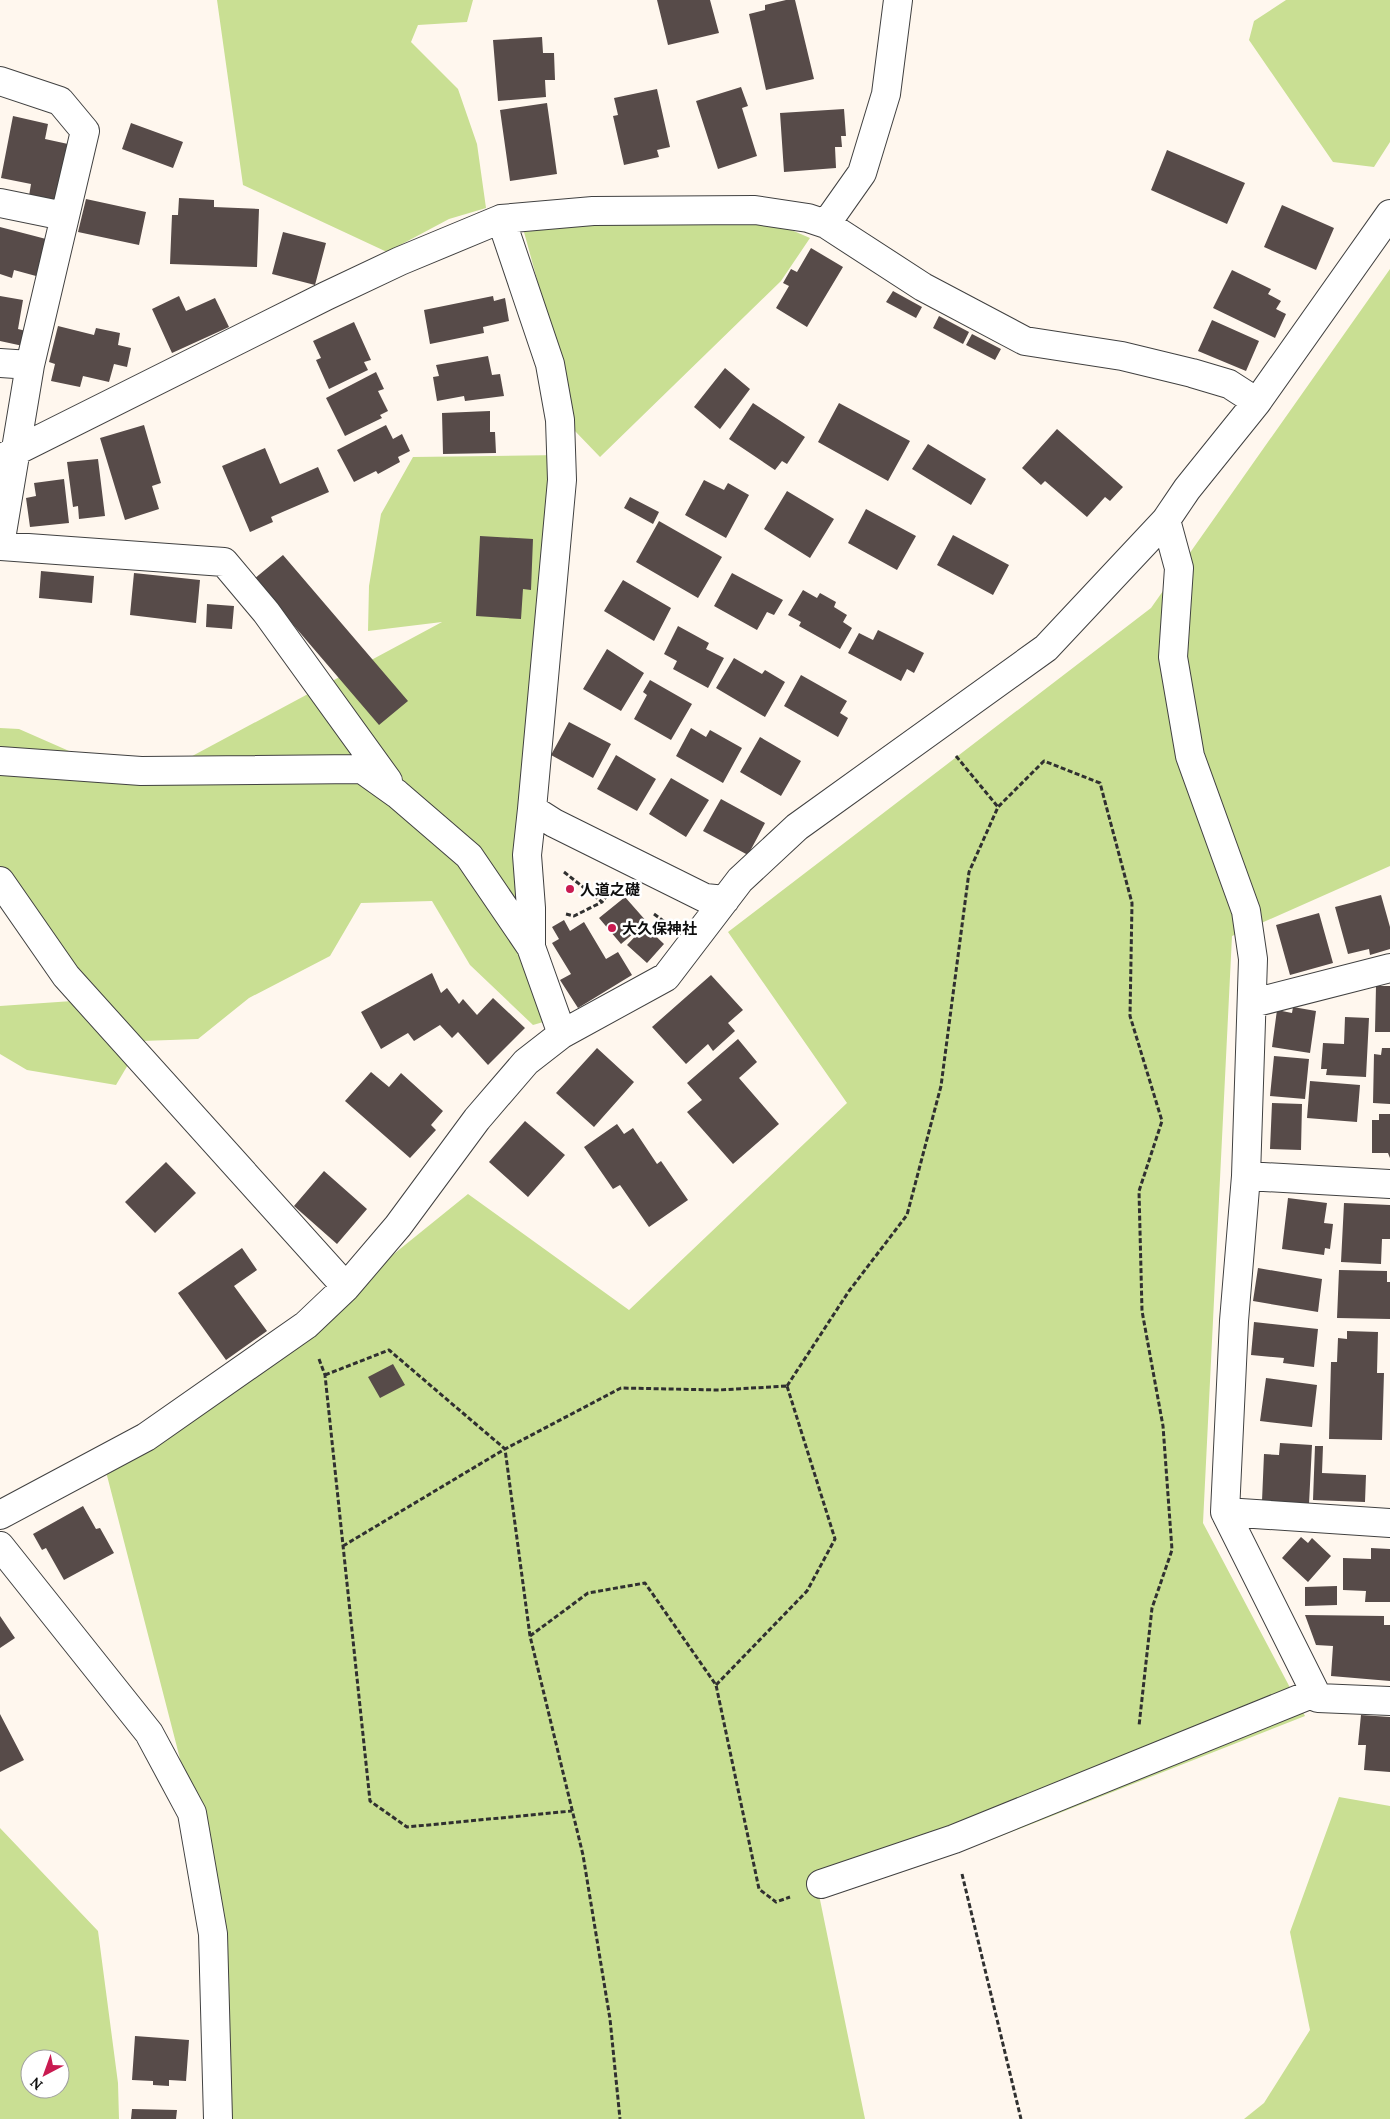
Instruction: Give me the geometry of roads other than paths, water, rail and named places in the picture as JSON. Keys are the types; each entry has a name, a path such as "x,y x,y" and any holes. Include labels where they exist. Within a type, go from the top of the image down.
{"street":[{"path":"826,224 862,173 886,94 898,0"},
{"path":"0,81 60,101 85,131 7,455 0,546 224,562 266,612 397,794"},
{"path":"0,203 64,216"},
{"path":"7,455 400,261 501,219 593,211 754,210 808,218 826,224 923,288 1025,341 1122,356 1192,373 1229,384 1258,402"},
{"path":"0,1515 146,1436 306,1324 346,1286 398,1226 477,1119 526,1062 562,1034 666,977 740,880 797,827 1046,648 1166,520 1187,489 1258,402 1390,214"},
{"path":"501,219 550,364 560,420 562,480 527,855 531,908 531,947"},
{"path":"0,363 30,365"},
{"path":"1166,520 1179,568 1173,657 1188,747 1246,911 1253,959 1246,1176 1234,1321 1225,1512 1318,1698 1390,1701"},
{"path":"0,761 141,771 362,769 397,794 469,856 531,947 562,1034"},
{"path":"532,809 554,823 705,898 725,900"},
{"path":"0,881 66,976 346,1286"},
{"path":"1253,1003 1390,968"},
{"path":"1246,1176 1390,1184"},
{"path":"1225,1512 1390,1523"},
{"path":"0,1546 150,1733 192,1813 213,1934 218,2119"},
{"path":"821,1884 954,1839 1314,1693"}],"place":[{"name":"人道之礎","path":"570,889"},
{"name":"大久保神社","path":"612,928"}]}
